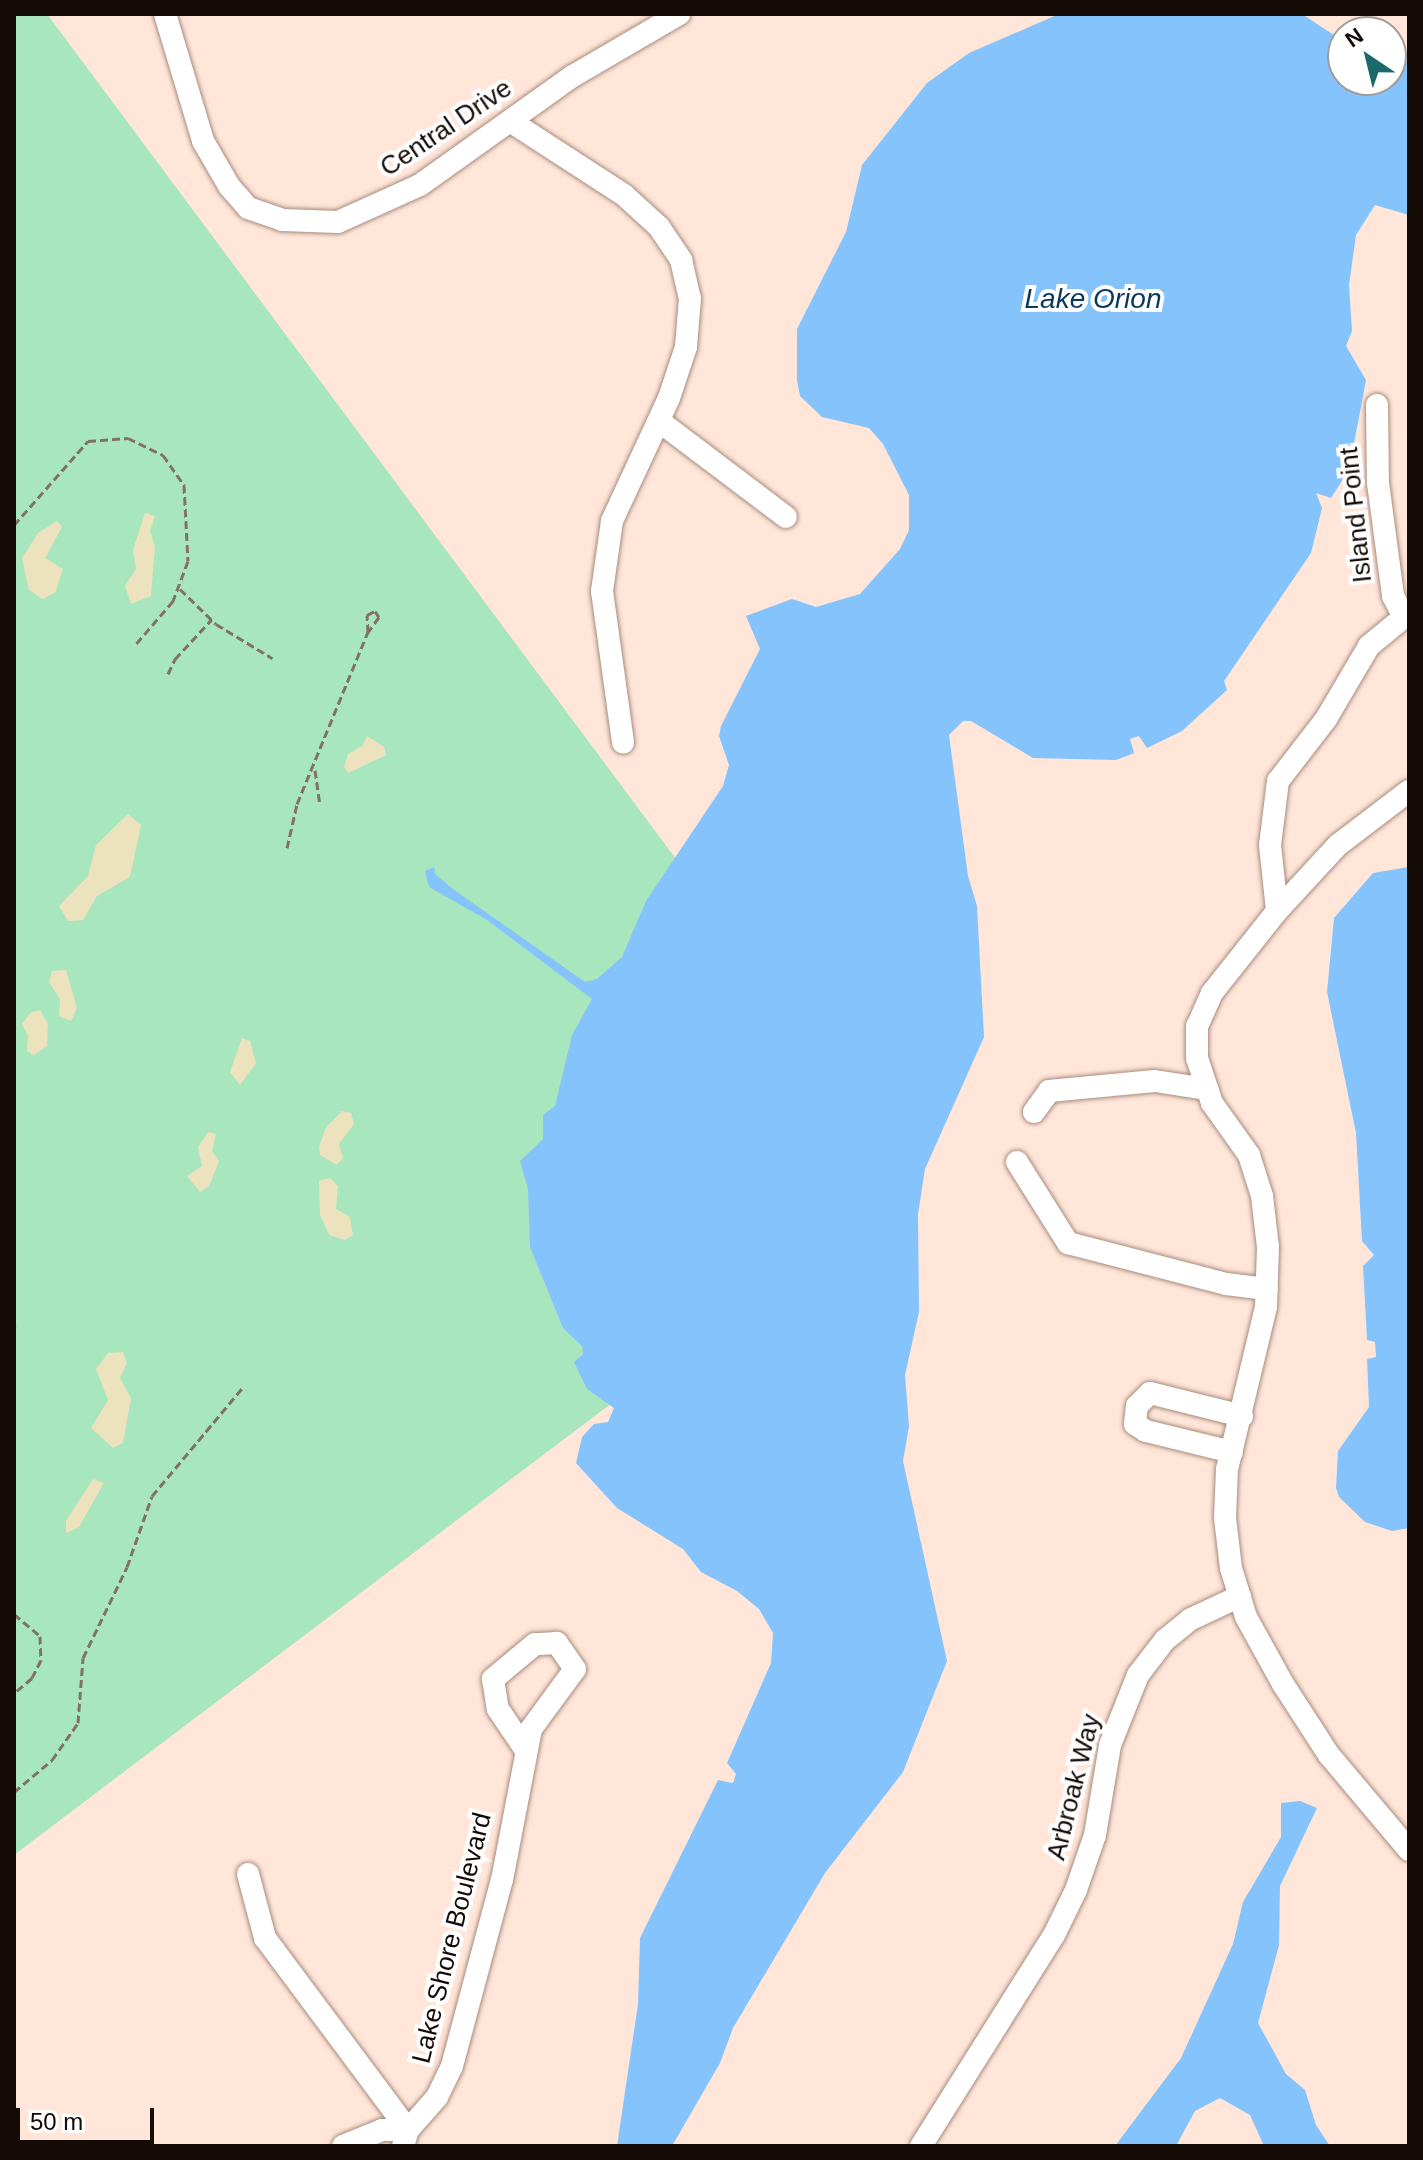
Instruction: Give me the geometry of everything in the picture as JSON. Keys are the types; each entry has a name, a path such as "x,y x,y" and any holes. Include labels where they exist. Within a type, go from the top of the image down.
{"street":[{"name":"Central Drive","path":"165,14 203,141 248,208 282,220 338,222 367,213 420,185 573,76 679,14"},
{"path":"510,121 624,195 659,227 681,260 690,298 686,347 659,421 612,521 602,591 623,743"},
{"name":"Island Point","path":"1377,405 1378,483 1393,596 1406,614"},
{"path":"659,421 786,517"},
{"path":"1277,911 1270,845 1278,781 1326,719 1369,646 1406,614"},
{"path":"1409,791 1338,845 1277,911 1212,993 1197,1026 1197,1058 1207,1089 1249,1155 1262,1196 1267,1289 1232,1452 1225,1518 1240,1596 1283,1684 1329,1755 1409,1850"},
{"path":"1034,1112 1049,1091 1155,1081 1207,1089"},
{"path":"1017,1162 1068,1243 1198,1278 1267,1289"},
{"path":"1232,1452 1146,1431 1135,1424 1137,1406 1150,1393 1242,1416"},
{"name":"Arbroak Way","path":"921,2146 1054,1935 1076,1890 1095,1835 1110,1745 1138,1675 1165,1640 1191,1619 1240,1596"},
{"name":"Lake Shore Boulevard","path":"406,2138 437,2097 452,2066 502,1880 525,1749 535,1720 575,1669 557,1643 535,1644 493,1679 498,1709 525,1749"},
{"path":"248,1874 265,1938 406,2138"},
{"path":"343,2146 382,2130 406,2138"}],"path":[{"path":"14,525 88,441 128,438 146,443 163,455 184,485 188,561 179,588 135,645"},
{"path":"179,588 212,619 272,658"},
{"path":"287,848 297,804 368,632 379,617 375,611 367,615 368,632"},
{"path":"168,674 175,659 212,619"},
{"path":"315,766 320,804"},
{"path":"14,1792 52,1760 78,1723 83,1658 127,1567 152,1496 243,1387"},
{"path":"14,1614 40,1636 41,1660 32,1678 14,1693"}],"green space":[{"path":"14,14 47,14 912,1176 14,1855"}],"sand":[{"path":"145,513 155,516 150,531 155,547 151,596 131,604 125,586 136,569 133,550"},
{"path":"57,521 62,527 45,558 63,569 55,593 42,599 29,590 22,558 38,533"},
{"path":"367,736 384,747 386,755 348,773 344,767 348,754 362,746"},
{"path":"128,814 141,825 130,877 97,896 83,920 68,921 59,906 88,876 96,845"},
{"path":"66,970 77,1008 71,1021 59,1016 60,999 49,982 52,971"},
{"path":"40,1010 48,1024 47,1046 34,1055 27,1051 28,1035 22,1024 31,1012"},
{"path":"242,1038 250,1041 256,1063 240,1085 230,1072"},
{"path":"342,1111 351,1113 354,1124 339,1144 343,1158 337,1165 320,1155 319,1147 326,1127"},
{"path":"208,1132 216,1134 212,1151 219,1161 209,1186 200,1192 187,1176 202,1166 198,1147"},
{"path":"330,1178 338,1186 336,1209 350,1217 353,1235 345,1240 329,1235 320,1215 319,1181"},
{"path":"123,1352 127,1363 120,1378 131,1398 123,1443 113,1448 91,1428 108,1400 96,1369 108,1353"},
{"path":"93,1479 104,1483 79,1527 66,1533 66,1521"}],"water":[{"name":"Lake Orion","path":"1059,14 1302,14 1327,30 1327,96 1407,96 1409,62 1409,215 1375,205 1356,235 1349,285 1352,331 1346,346 1366,380 1349,470 1331,498 1316,493 1322,508 1311,553 1224,681 1227,690 1182,731 1147,748 1139,736 1130,739 1134,753 1116,760 1033,758 971,721 963,721 949,735 968,876 977,906 984,1037 925,1169 918,1214 919,1312 905,1375 909,1426 903,1461 947,1661 903,1772 825,1873 733,2028 720,2063 672,2146 617,2146 638,2004 640,1938 718,1780 733,1783 736,1774 727,1763 771,1663 773,1633 759,1609 737,1591 701,1572 683,1549 617,1508 576,1463 582,1437 594,1424 608,1422 614,1408 587,1389 574,1362 583,1354 582,1346 563,1328 530,1247 528,1189 520,1161 543,1139 543,1115 555,1106 572,1035 592,999 487,920 429,887 425,871 434,867 435,874 453,889 585,982 597,979 622,957 646,901 723,786 729,765 719,736 721,726 760,649 746,616 792,599 816,607 860,594 900,549 909,530 909,495 883,444 869,428 822,417 800,396 797,329 846,232 862,165 927,83 969,53"},
{"path":"1409,867 1409,1528 1392,1531 1365,1522 1339,1497 1336,1488 1338,1451 1369,1407 1367,1359 1376,1357 1375,1342 1367,1340 1363,1266 1374,1255 1362,1241 1356,1133 1327,992 1334,918 1373,873"},
{"path":"1300,1801 1317,1808 1280,1886 1279,1945 1258,2023 1286,2074 1305,2090 1316,2125 1330,2146 1264,2146 1250,2115 1220,2098 1195,2111 1176,2146 1115,2146 1181,2058 1233,1944 1243,1902 1281,1837 1281,1803"}]}
